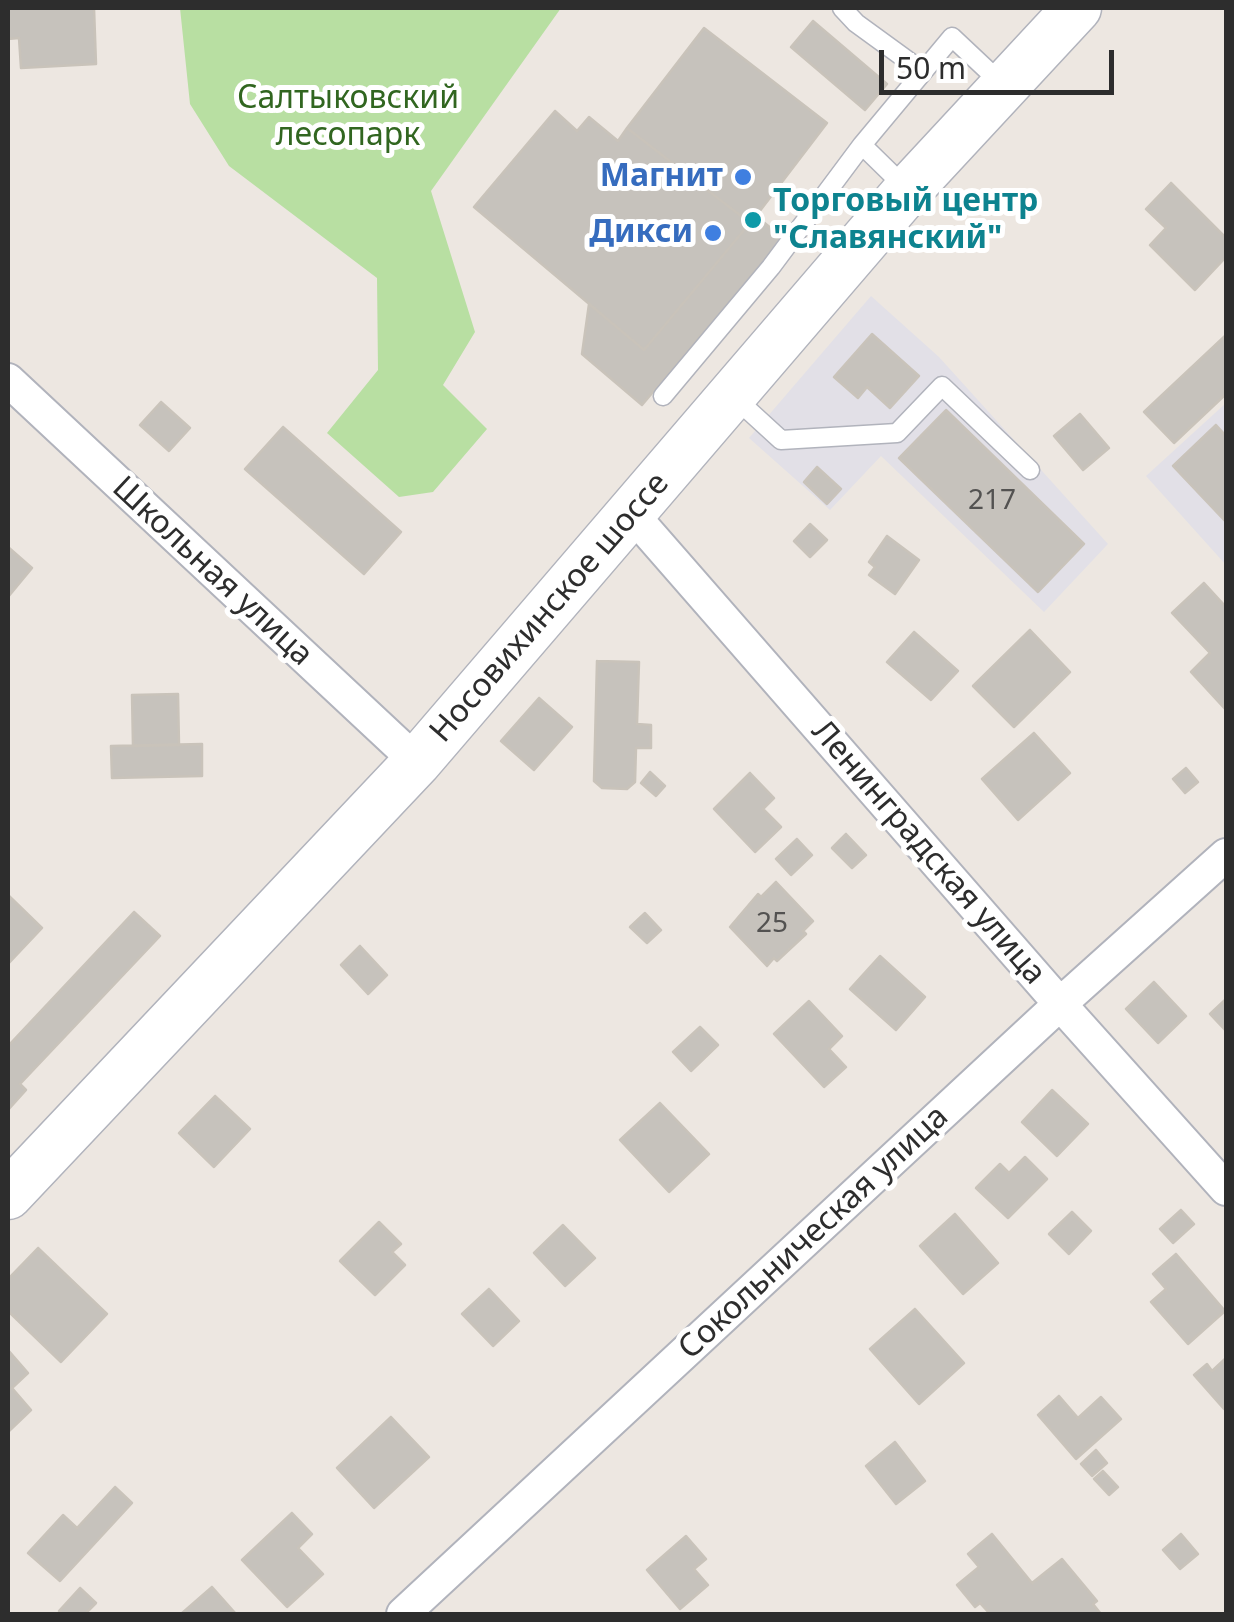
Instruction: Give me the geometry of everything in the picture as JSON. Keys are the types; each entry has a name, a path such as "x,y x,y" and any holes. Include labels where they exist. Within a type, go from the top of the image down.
{"main road":[{"name":"Носовихинское шоссе","path":"8,1195 417,762 908,190 1077,8"}],"street":[{"name":"Школьная улица","path":"8,380 417,762"},
{"name":"Ленинградская улица","path":"632,514 1226,1189"},
{"name":"Сокольническая улица","path":"403,1614 1226,854"}],"lane":[{"path":"842,8 856,23 922,70"},
{"path":"663,396 771,268 862,144 952,37 1003,84"},
{"path":"862,144 908,190"},
{"path":"734,397 781,440 896,434 942,386 1030,470"}],"shaded area":[{"path":"871,296 939,357 1108,544 1044,612 881,456 830,510 749,438"},
{"path":"1226,403 1226,565 1146,476"}],"green space":[{"name":"Салтыковский лесопарк","path":"180,8 561,8 431,191 475,332 443,385 487,429 433,492 399,497 327,433 378,370 377,278 229,166 190,104"}],"building":[{"path":"8,8 94,8 96,64 21,68 19,38 8,39"},
{"path":"813,21 887,84 865,110 791,47"},
{"name":"Торговый центр \"Славянский\"","path":"704,28 827,123 756,216 783,238 642,405 582,354 589,304 644,350 750,223 627,128"},
{"path":"555,111 577,131 589,117 618,141 627,128 750,223 644,350 474,207"},
{"path":"1171,183 1226,238 1226,257 1195,290 1150,245 1166,228 1146,209"},
{"path":"872,334 919,376 890,408 867,387 858,398 834,377"},
{"path":"1226,335 1226,394 1174,443 1144,412"},
{"path":"161,402 190,428 169,451 140,425"},
{"path":"946,410 1084,544 1038,592 899,458"},
{"path":"1080,414 1109,448 1083,470 1054,436"},
{"path":"1216,425 1226,436 1226,522 1173,466"},
{"path":"283,427 401,532 364,574 245,469"},
{"path":"817,467 841,489 827,504 804,482"},
{"path":"810,524 827,540 810,557 794,541"},
{"path":"887,536 919,560 895,594 869,575 875,567 869,562"},
{"path":"8,547 32,568 8,597"},
{"path":"1204,583 1226,607 1226,710 1191,672 1210,653 1172,613"},
{"path":"1030,630 1070,672 1014,727 973,686"},
{"path":"914,632 958,671 931,700 887,662"},
{"path":"597,661 639,662 637,724 651,725 651,748 636,748 635,782 627,789 602,788 594,781"},
{"path":"178,694 179,745 133,746 132,695"},
{"path":"539,698 572,727 534,770 501,741"},
{"path":"1034,733 1070,773 1018,820 982,779"},
{"path":"202,744 202,776 112,778 111,746"},
{"path":"1186,768 1198,782 1185,793 1173,779"},
{"path":"650,772 665,786 656,796 641,783"},
{"path":"750,773 774,798 763,809 781,827 755,852 714,809"},
{"path":"846,834 866,855 852,868 832,848"},
{"path":"797,839 812,855 791,875 776,859"},
{"path":"776,882 813,921 803,931 806,934 767,966 730,927 758,894 761,897"},
{"path":"8,895 42,928 8,964"},
{"path":"134,912 160,936 20,1084 26,1090 8,1110 8,1046"},
{"path":"645,913 661,930 647,943 630,927"},
{"path":"360,946 387,975 368,994 341,965"},
{"path":"880,956 925,997 896,1030 850,989"},
{"path":"1154,982 1186,1016 1158,1043 1126,1009"},
{"path":"1226,999 1226,1031 1210,1014"},
{"path":"809,1001 842,1036 829,1049 846,1067 824,1087 774,1034"},
{"path":"700,1027 718,1045 691,1071 673,1052"},
{"path":"1052,1090 1088,1124 1057,1156 1022,1122"},
{"path":"215,1096 250,1129 214,1167 179,1133"},
{"path":"660,1103 709,1154 669,1192 620,1140"},
{"path":"1025,1157 1047,1179 1008,1218 976,1188 1000,1164 1009,1173"},
{"path":"1181,1210 1194,1224 1173,1243 1160,1229"},
{"path":"1072,1212 1091,1231 1069,1254 1049,1234"},
{"path":"955,1214 998,1263 963,1294 920,1246"},
{"path":"379,1222 401,1244 392,1252 405,1265 375,1295 340,1261"},
{"path":"563,1225 595,1258 565,1286 534,1253"},
{"path":"38,1248 107,1314 61,1362 8,1311 8,1279"},
{"path":"1176,1254 1225,1311 1188,1344 1151,1302 1166,1289 1153,1274"},
{"path":"489,1289 519,1321 493,1346 462,1314"},
{"path":"915,1309 964,1363 919,1404 870,1349"},
{"path":"8,1350 28,1373 12,1388 31,1410 8,1432"},
{"path":"1226,1358 1224,1409 1194,1375 1207,1364 1212,1371"},
{"path":"1059,1396 1078,1418 1101,1397 1121,1419 1076,1459 1038,1415"},
{"path":"391,1417 429,1457 374,1508 337,1468"},
{"path":"895,1442 925,1481 896,1504 866,1466"},
{"path":"1096,1450 1107,1463 1092,1476 1081,1464"},
{"path":"1103,1471 1118,1487 1109,1495 1094,1479"},
{"path":"115,1487 132,1503 60,1581 28,1553 63,1515 77,1528"},
{"path":"292,1513 312,1534 298,1548 323,1574 287,1607 242,1560"},
{"path":"992,1534 1032,1583 1062,1559 1097,1601 1093,1604 1101,1614 990,1614 980,1603 975,1607 957,1585 979,1567 968,1554"},
{"path":"1181,1534 1198,1554 1180,1569 1163,1550"},
{"path":"686,1536 706,1559 694,1569 708,1585 680,1609 647,1570"},
{"path":"212,1587 236,1614 181,1614"},
{"path":"80,1588 96,1603 85,1614 59,1611"}],"place":[{"name":"Магнит","path":"743,177"},
{"name":"Торговый центр \"Славянский\"","path":"753,220"},
{"name":"Дикси","path":"713,233"}]}
